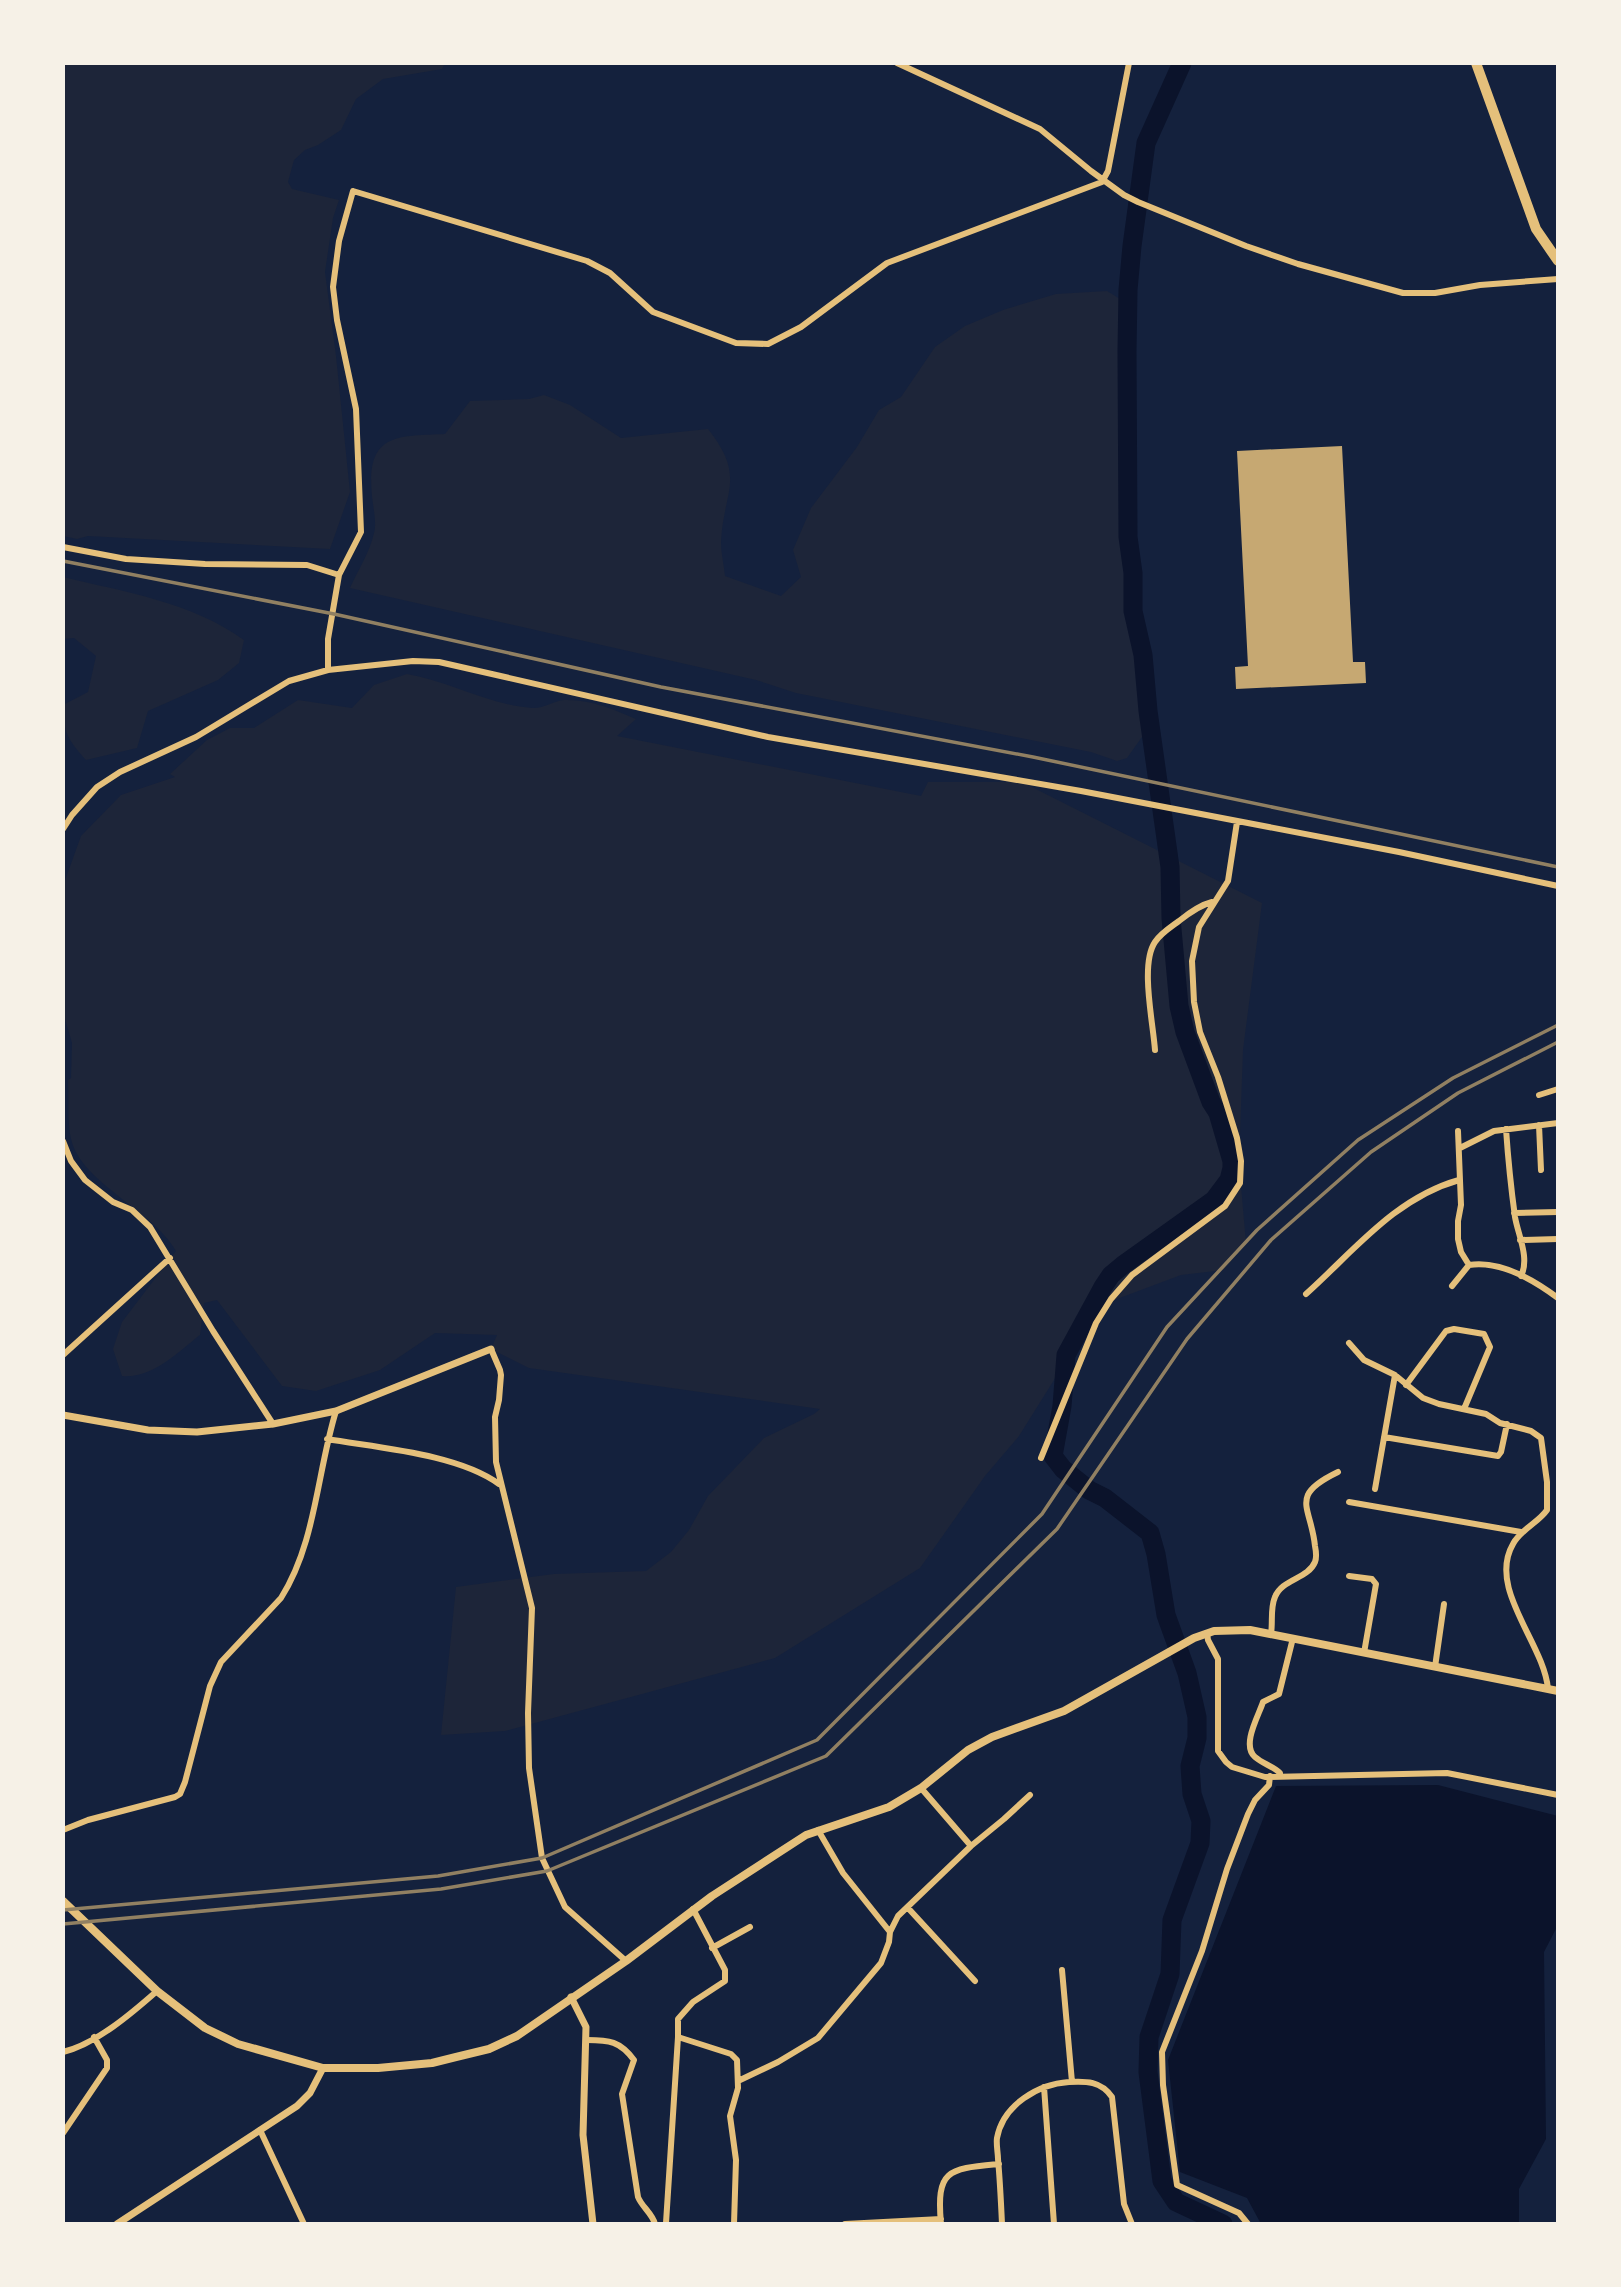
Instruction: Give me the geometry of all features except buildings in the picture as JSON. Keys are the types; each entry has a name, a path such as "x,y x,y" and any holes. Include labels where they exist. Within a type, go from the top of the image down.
{"highway":[{"path":"1476,63 1536,229 1558,261"}],"main road":[{"path":"63,1902 157,1991 205,2028 238,2044 323,2068 378,2068 432,2063 489,2049 517,2036 759,1864 818,1830 889,1807 921,1788 968,1750 992,1737 1064,1711 1207,1633 1239,1629 1271,1634 1558,1691"}],"street":[{"path":"897,63 1040,129 1104,180 1138,202 1298,264 1403,293 1435,293 1480,285 1558,279"},
{"path":"328,670 328,639 339,575 361,532 356,409 337,320 333,287 339,241 353,191 587,261 610,273 653,312 736,342 768,344 792,332 887,263 1094,187 1104,180 1129,63"},
{"path":"63,547 126,559 205,564 307,565 339,575"},
{"path":"63,829 97,787 120,772 196,737 289,681 328,670 413,661 439,662 768,737 1081,791 1399,852 1558,886"},
{"path":"1041,1458 1096,1323 1111,1299 1132,1275 1225,1206 1240,1182 1241,1161 1237,1138 1218,1077 1200,1032 1194,1002 1192,961 1199,927 1228,881 1237,822"},
{"path":"1155,1050 1148,979 1152,948 1160,935 1184,917 1207,903 1214,902"},
{"path":"1539,1095 1558,1090"},
{"path":"1460,1148 1488,1134 1506,1129 1558,1123"},
{"path":"1539,1125 1541,1170"},
{"path":"1506,1129 1514,1213 1524,1264 1521,1276"},
{"path":"1458,1131 1461,1205 1458,1239 1461,1252 1469,1265"},
{"path":"63,1141 71,1161 85,1180 113,1202 132,1210 150,1227 212,1331 273,1424"},
{"path":"1306,1294 1381,1222 1433,1188 1459,1180"},
{"path":"1514,1213 1558,1212"},
{"path":"1520,1240 1558,1239"},
{"path":"63,1355 170,1258"},
{"path":"1469,1265 1497,1266 1536,1283 1558,1298"},
{"path":"1452,1286 1469,1265"},
{"path":"1406,1385 1446,1331 1454,1329 1484,1334 1490,1347 1464,1409"},
{"path":"1349,1343 1364,1360 1395,1375 1423,1398 1486,1414 1493,1420 1531,1431 1541,1438 1548,1503 1546,1513 1521,1532 1508,1553 1505,1575 1519,1616 1542,1661 1548,1689"},
{"path":"63,1415 148,1430 197,1432 273,1424 336,1411 491,1349 500,1370 499,1400 495,1418 499,1484 532,1608 529,1768 542,1858 565,1907 626,1961"},
{"path":"1375,1489 1395,1375"},
{"path":"63,1830 88,1820 180,1794 210,1686 221,1662 287,1589 305,1541 327,1439 336,1411"},
{"path":"1384,1437 1498,1456 1507,1424"},
{"path":"327,1439 448,1461 485,1473 499,1484"},
{"path":"1271,1634 1273,1603 1281,1587 1315,1563 1314,1536 1306,1515 1305,1502 1316,1485 1338,1472"},
{"path":"1349,1502 1521,1532"},
{"path":"1548,1503 1558,1502"},
{"path":"1349,1576 1371,1579 1376,1584 1364,1653"},
{"path":"1435,1667 1444,1604"},
{"path":"1207,1633 1218,1659 1219,1669 1218,1751 1232,1767 1280,1777 1447,1773 1558,1794"},
{"path":"1280,1777 1280,1773 1272,1765 1254,1756 1251,1750 1251,1735 1263,1702 1279,1694 1293,1638"},
{"path":"1248,2224 1239,2213 1177,2185 1163,2085 1162,2052 1202,1951 1227,1869 1248,1814 1255,1800 1269,1785 1270,1776"},
{"path":"921,1788 971,1846"},
{"path":"738,2081 778,2062 818,2038 881,1963 893,1923 971,1846 1030,1794"},
{"path":"818,1830 843,1873 890,1932"},
{"path":"908,1908 975,1981"},
{"path":"587,2040 615,2041 627,2050 634,2060 622,2094 638,2197 654,2221 668,2223 678,2019 693,2002 725,1981 725,1970 693,1909"},
{"path":"712,1948 750,1927"},
{"path":"1062,1970 1072,2082"},
{"path":"63,2052 129,2015 157,1991"},
{"path":"571,1997 586,2027 582,2123 593,2224"},
{"path":"678,2036 732,2054 737,2060 738,2081 730,2116 736,2160 734,2224"},
{"path":"63,2133 107,2068 107,2060 94,2037"},
{"path":"117,2224 305,2100 323,2068"},
{"path":"1002,2224 997,2137 1006,2119 1017,2104 1033,2091 1054,2083 1088,2081 1098,2084 1112,2097 1124,2204 1131,2224"},
{"path":"1044,2087 1054,2224"},
{"path":"260,2130 304,2224"},
{"path":"845,2224 941,2222 940,2188 945,2180 958,2170 999,2164"}],"shaded area":[{"path":"63,63 445,63 442,69 383,79 356,99 341,130 305,150 294,160 288,182 292,189 339,200 333,218 325,272 350,492 330,549 88,536 77,539 63,536"},
{"path":"1107,291 1125,302 1121,385 1121,532 1129,594 1146,684 1142,737 1127,758 1117,761 1091,752 796,693 756,680 350,588 367,554 375,529 371,476 379,450 398,438 445,434 470,401 529,399 544,395 570,405 621,438 708,429 727,460 730,473 721,543 725,576 781,596 801,577 793,550 811,508 857,447 879,410 901,397 935,347 965,326 1003,310 1056,294"},
{"path":"63,577 157,600 202,616 244,640 239,663 218,680 148,711 137,748 86,760 68,735 63,705 88,692 96,656 74,638 63,639"},
{"path":"407,674 516,706 536,708 564,700 592,703 636,719 617,736 921,796 928,782 1022,782 1262,903 1243,1050 1239,1163 1246,1243 1224,1270 1181,1275 1117,1299 1084,1324 1054,1380 1019,1436 985,1476 920,1568 775,1658 505,1731 441,1735 456,1587 554,1574 646,1571 671,1552 689,1530 708,1496 764,1438 820,1409 529,1368 491,1349 497,1335 435,1333 380,1370 316,1391 282,1386 217,1300 204,1303 200,1335 183,1349 154,1369 133,1376 122,1376 113,1349 122,1322 176,1251 151,1222 88,1169 77,1155 71,1139 68,1080 71,1078 72,1043 63,1012 63,886 81,836 121,795 175,777 170,774 207,740 230,728 254,728 298,700 352,708 374,685"},
{"path":"1438,1785 1558,1816 1558,1925 1544,1952 1546,2139 1519,2189 1519,2224 1261,2224 1247,2198 1180,2172 1168,2060 1276,1786"}],"waterway":[{"path":"1182,63 1146,143 1132,246 1127,351 1128,537 1133,573 1133,611 1143,655 1148,711 1170,867 1171,918 1179,1006 1185,1032 1211,1102 1218,1113 1232,1168 1229,1180 1214,1200 1123,1265 1111,1275 1103,1287 1066,1355 1062,1406 1053,1456 1063,1469 1089,1490 1105,1498 1150,1533 1166,1615 1187,1673 1197,1717 1197,1738 1190,1766 1192,1794 1201,1821 1200,1843 1172,1920 1170,1974 1149,2037 1148,2072 1162,2181 1176,2202 1223,2224"}],"railway":[{"path":"63,561 334,614 661,687 1033,757 1558,867"},
{"path":"63,1910 438,1876 542,1858 817,1740 1042,1514 1167,1327 1257,1230 1358,1140 1453,1078 1558,1025"},
{"path":"63,1924 441,1889 547,1871 826,1756 1057,1529 1187,1339 1271,1240 1371,1152 1458,1093 1558,1042"}]}
